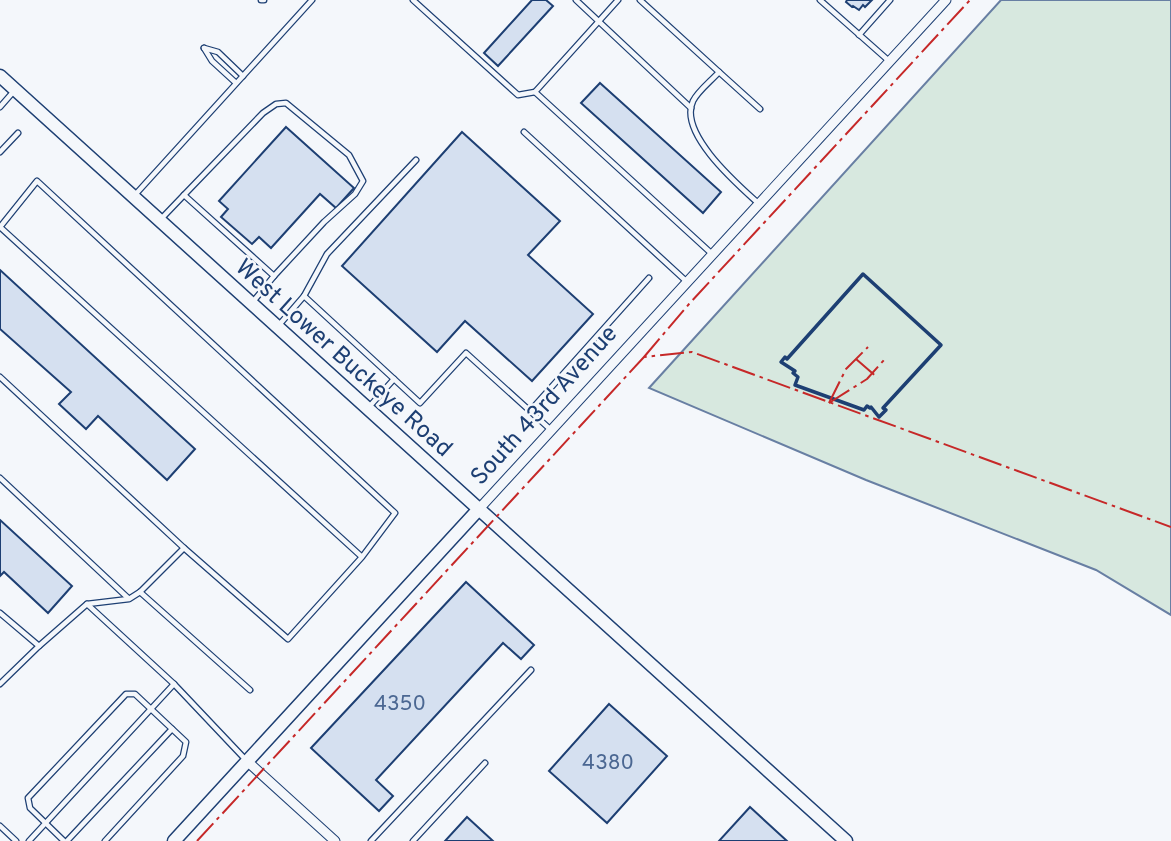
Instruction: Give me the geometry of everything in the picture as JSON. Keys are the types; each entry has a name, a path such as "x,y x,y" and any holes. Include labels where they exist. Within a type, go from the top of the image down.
{"main road":[{"name":"West Lower Buckeye Road","path":"0,76 846,841"},
{"name":"South 43rd Avenue","path":"174,841 478,510"}],"street":[{"name":"South 43rd Avenue","path":"478,510 946,0"},
{"path":"248,762 335,841"}],"lane":[{"path":"133,197 312,0"},
{"path":"413,0 518,94 536,92 618,0"},
{"path":"576,0 691,108"},
{"path":"639,0 760,109"},
{"path":"820,0 889,61"},
{"path":"859,35 890,0"},
{"path":"236,84 212,61 204,48 218,52 243,76"},
{"path":"719,72 694,100 690,114 698,134 714,160 758,203"},
{"path":"0,107 15,90"},
{"path":"536,92 712,254"},
{"path":"160,221 263,113 276,104 286,103 349,155 363,181 355,194 324,222 251,304"},
{"path":"524,132 687,282"},
{"path":"0,152 18,133"},
{"path":"276,328 304,296 327,254 416,160"},
{"path":"0,377 184,548 288,639 362,557 395,513 37,181 0,227 362,557"},
{"path":"184,195 274,276"},
{"path":"530,411 649,278"},
{"path":"304,296 420,403 466,353 551,430"},
{"path":"367,409 394,379"},
{"path":"0,478 129,599"},
{"path":"0,684 87,604 129,599 140,592 184,548"},
{"path":"140,592 250,690"},
{"path":"87,604 174,684 248,762"},
{"path":"0,613 39,646"},
{"path":"371,841 531,670"},
{"path":"29,841 174,684"},
{"path":"104,841 183,756 186,742 135,694 126,694 28,798 30,808 65,841 172,729"},
{"path":"413,841 485,763"},
{"path":"0,826 16,841"}],"shaded area":[{"path":"1001,0 1171,0 1171,615 1096,570 866,480 649,388"}],"building":[{"path":"532,0 546,0 553,6 498,66 484,53"},
{"path":"872,0 859,10 846,2"},
{"path":"600,83 721,192 703,213 581,103"},
{"path":"286,127 354,188 336,208 320,194 271,248 259,237 252,244 221,217 228,209 219,201"},
{"path":"462,132 560,221 528,255 593,314 532,381 465,321 437,352 342,266"},
{"path":"0,270 195,449 167,480 98,416 86,429 59,404 71,392 0,329"},
{"path":"0,520 72,586 48,613 4,572 0,576"},
{"path":"466,582 534,645 521,659 503,643 376,780 393,796 379,811 311,748"},
{"path":"609,704 667,756 607,823 549,771"},
{"path":"750,807 787,841 719,841"},
{"path":"467,817 493,841 445,841"}],"wall":[{"path":"863,274 941,345 883,408 886,410 879,417 871,407 867,406 864,410 795,385 798,377 793,373 795,371 781,362 785,357 787,359 863,274"}],"power":[{"path":"644,357 689,304 970,0"},
{"path":"829,403 846,369 868,347"},
{"path":"197,841 644,357 692,352 1171,527"},
{"path":"856,359 878,378"},
{"path":"829,403 867,379 884,360"}]}
